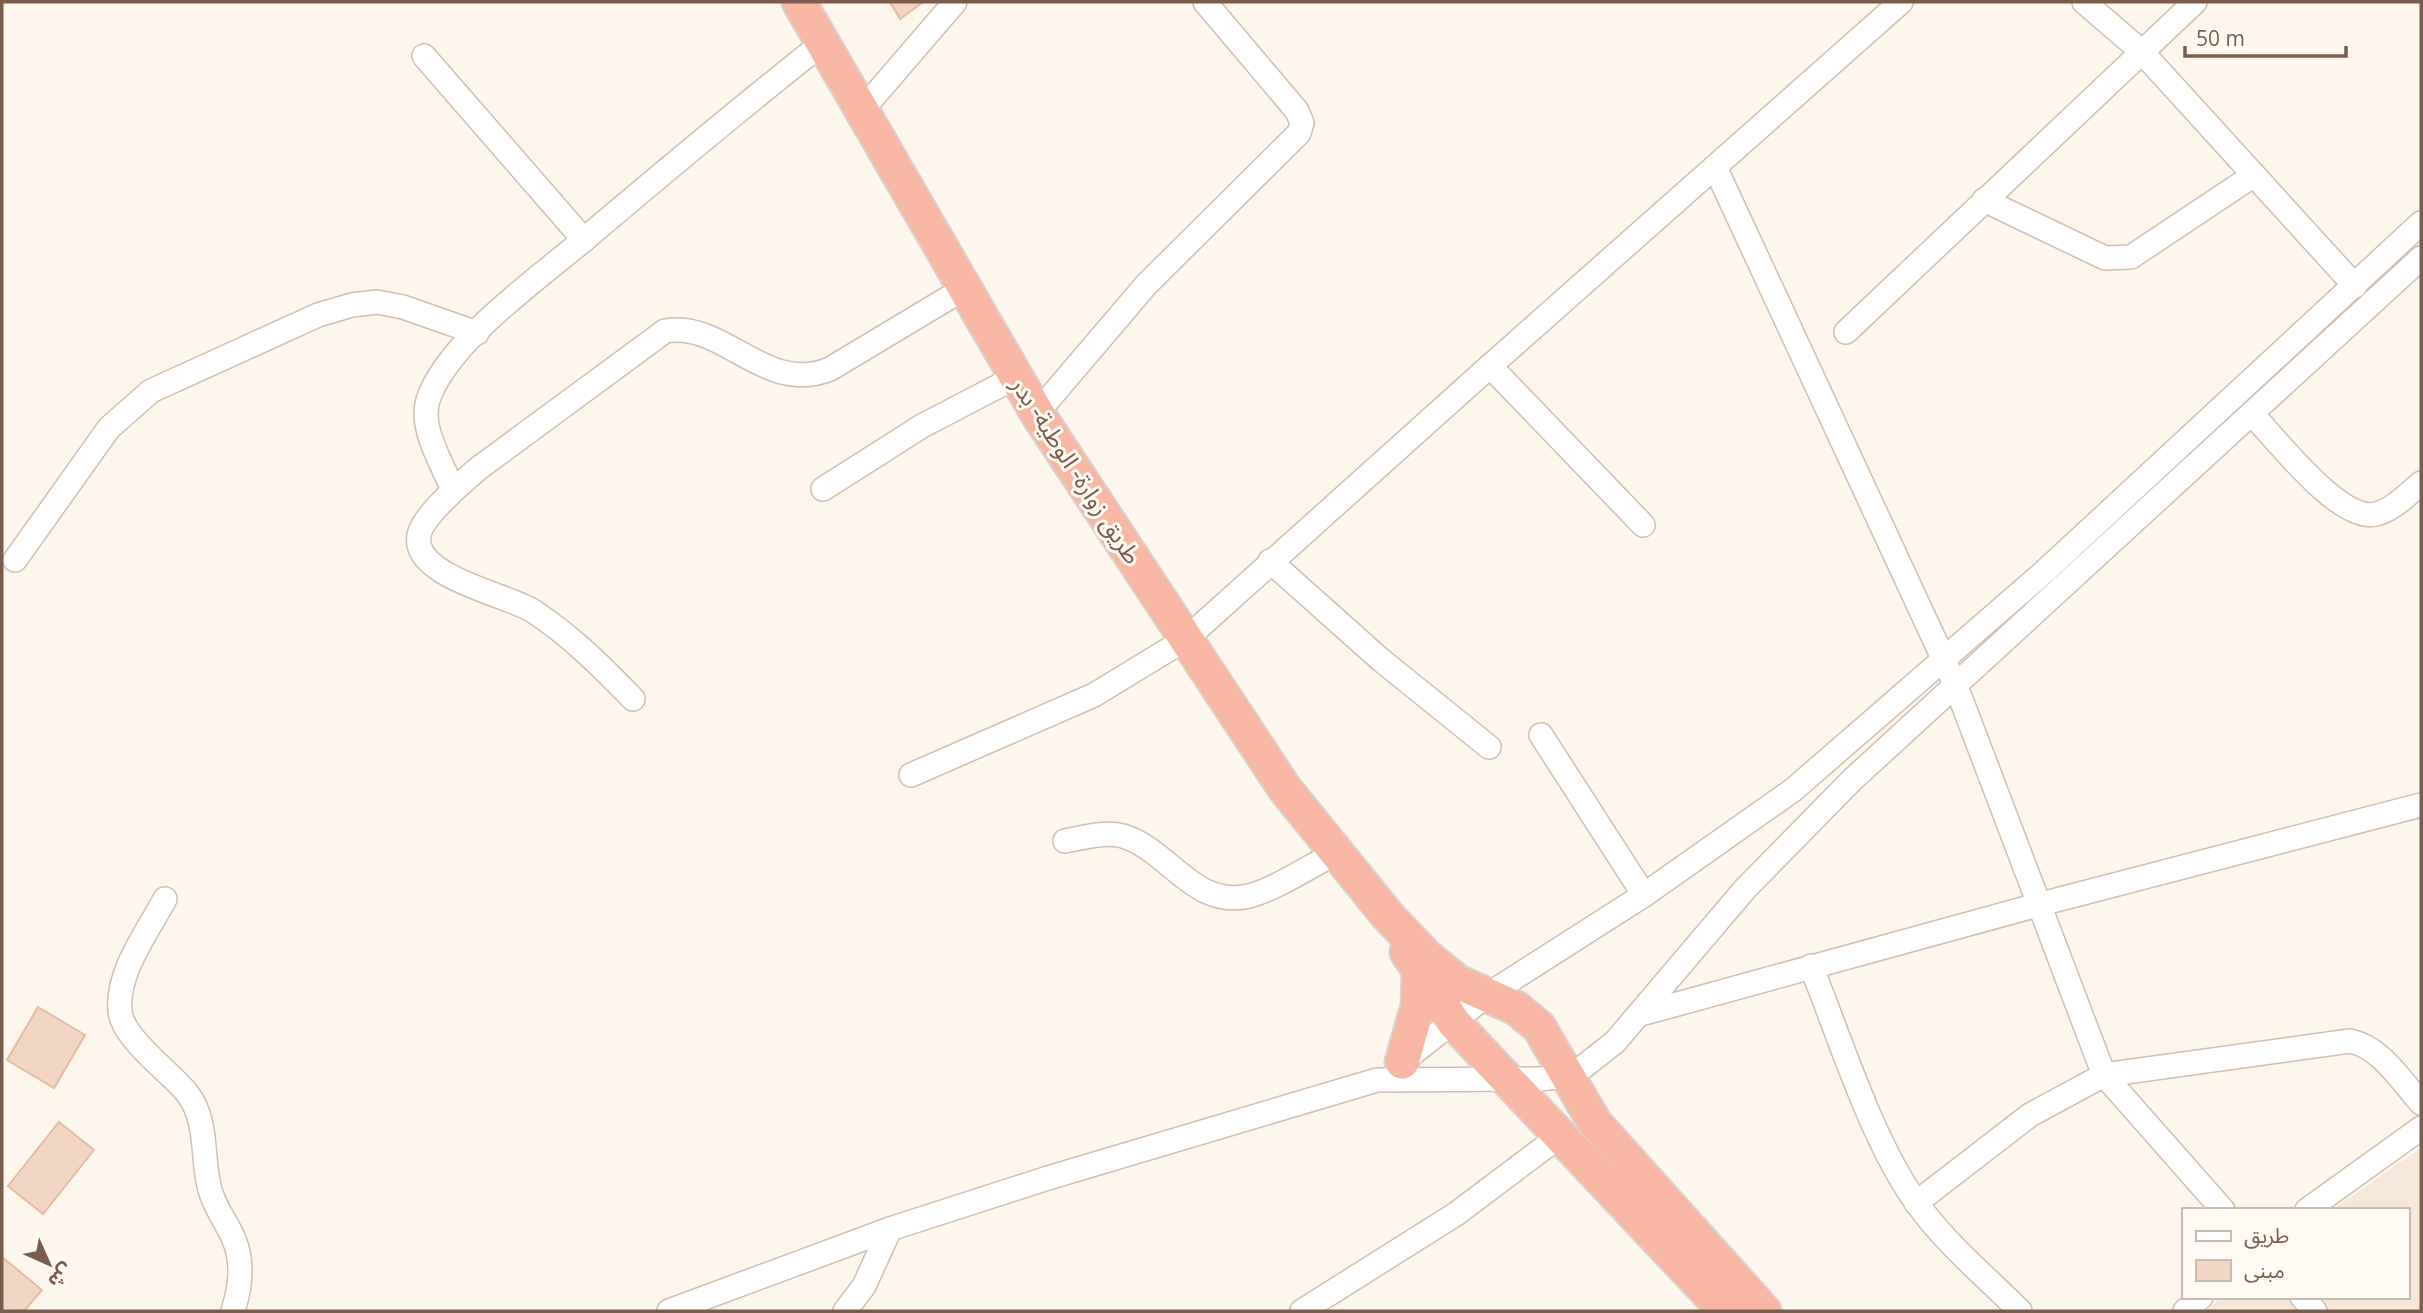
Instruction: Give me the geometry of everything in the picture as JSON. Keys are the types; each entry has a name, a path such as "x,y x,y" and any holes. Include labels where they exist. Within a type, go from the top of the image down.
{"highway":[{"name":"طريق زوارة- الوطية- بدر","path":"799,2 1037,413 1284,789 1388,916"},
{"path":"1388,916 1419,974 1454,1023 1725,1311"},
{"path":"1388,916 1448,974 1486,996 1516,1008 1539,1027 1587,1113 1764,1311"},
{"path":"1389,1071 1418,1006 1419,974"}],"street":[{"path":"863,109 955,2"},
{"path":"1037,413 1146,285 1299,133 1302,123 1297,111 1205,2"},
{"path":"911,775 1094,695 1186,639 1270,561 1901,2"},
{"path":"2084,2 2141,51 2355,286"},
{"path":"1846,332 2195,2"},
{"path":"453,490 425,421 427,403 438,376 477,333 584,240 704,137 824,42"},
{"path":"424,56 584,240"},
{"path":"1715,167 1956,686 2104,1075 2221,1208"},
{"path":"1984,200 2105,258 2117,260 2131,257 2254,175"},
{"path":"669,1311 890,1229 1389,1071 1486,996 1644,895 1793,790 2165,463 2421,223"},
{"path":"1389,1071 1506,1079 1567,1076 1599,1056 1641,1014 1745,889 1852,780 2421,258"},
{"path":"633,699 586,650 529,608 494,596 444,572 425,556 419,535 453,490 520,436 665,331 686,330 779,372 796,377 813,377 965,288"},
{"path":"15,560 109,428 151,391 318,316 352,305 377,302 403,307 477,333"},
{"path":"1490,366 1643,525"},
{"path":"823,489 922,426 1016,377"},
{"path":"2252,414 2333,499 2354,513 2376,514 2395,505 2421,483"},
{"path":"1270,561 1381,660 1489,747"},
{"path":"1541,735 1644,895"},
{"path":"1641,1014 2041,904 2421,805"},
{"path":"1065,841 1120,835 1142,844 1190,884 1208,894 1226,897 1249,895 1336,853"},
{"path":"165,899 125,977 120,1011 128,1030 188,1095 198,1113 210,1189 234,1236 240,1260 233,1311"},
{"path":"1811,966 1880,1137 1916,1203 2020,1311"},
{"path":"1916,1203 2030,1115 2104,1075 2350,1041 2365,1044 2380,1056 2421,1103"},
{"path":"2310,1208 2421,1128"},
{"path":"1302,1311 1456,1214 1561,1135"},
{"path":"845,1311 864,1286 890,1229"},
{"path":"2185,1311 2199,1299"}],"shaded area":[{"path":"2421,1148 2421,1311 2206,1311 2220,1299 2409,1299 2409,1208 2335,1208"}],"building":[{"path":"890,2 923,2 900,19"},
{"path":"38,1007 85,1035 54,1088 7,1060"},
{"path":"59,1122 94,1150 43,1214 8,1186"},
{"path":"2,1257 42,1290 24,1311 2,1311"}]}
